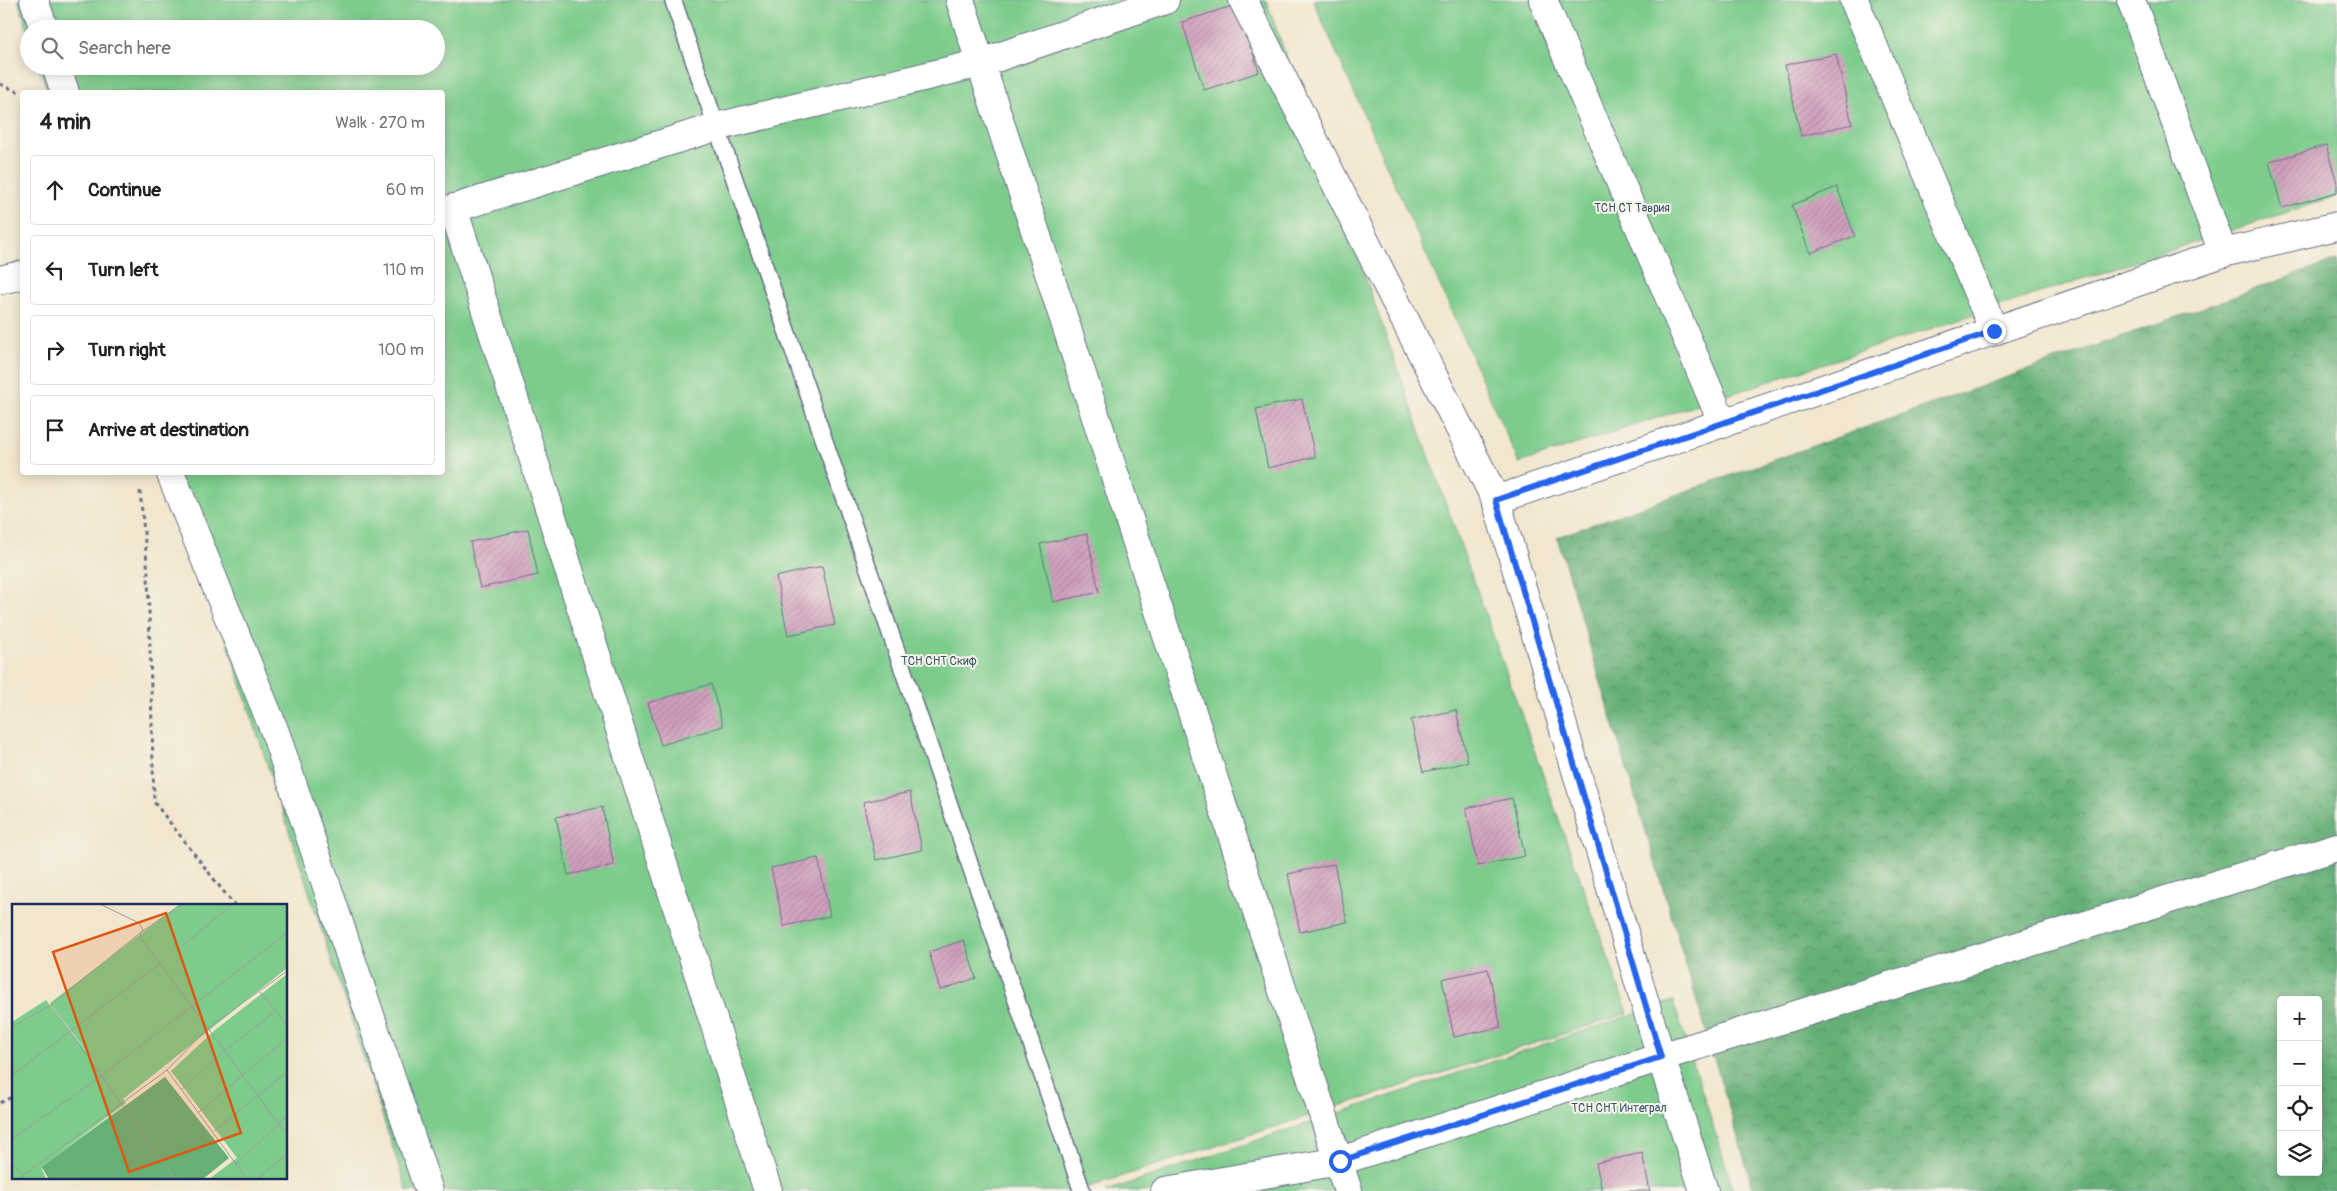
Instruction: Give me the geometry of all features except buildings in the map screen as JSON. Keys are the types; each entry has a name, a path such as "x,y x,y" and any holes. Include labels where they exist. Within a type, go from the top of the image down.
{"street":[{"path":"34,0 41,20"},
{"path":"960,0 1340,1161 1348,1191"},
{"path":"768,1191 448,210 716,127 982,63 1165,0"},
{"path":"1243,0 1496,500 1661,1057 1704,1191"},
{"path":"1543,0 1723,424"},
{"path":"1854,0 1994,331"},
{"path":"2131,0 2223,253"},
{"path":"59,75 63,90"},
{"path":"1496,500 2223,253 2337,226"},
{"path":"0,280 20,275"},
{"path":"171,475 275,732 429,1191"},
{"path":"1165,1191 1340,1161 1661,1057 2337,847"}],"lane":[{"path":"673,0 1082,1191"}],"path":[{"path":"0,84 20,92"},
{"path":"139,482 148,573 154,802 233,904"},
{"path":"0,1103 12,1097"}],"green space":[{"name":"ТСН СНТ Скиф","path":"18,0 1266,0 1628,1013 1076,1191 407,1191 173,475 445,475 445,90 47,90 42,75 445,75 445,20 24,20"},
{"name":"ТСН СТ Таврия","path":"1313,0 2337,0 2337,196 1519,463"},
{"path":"2337,260 2337,1191 1754,1191 1557,537"},
{"name":"ТСН СНТ Интеграл","path":"1673,1001 1734,1191 1106,1191"}],"route":[{"path":"1340,1161 1661,1057 1496,500 1994,331"}]}
